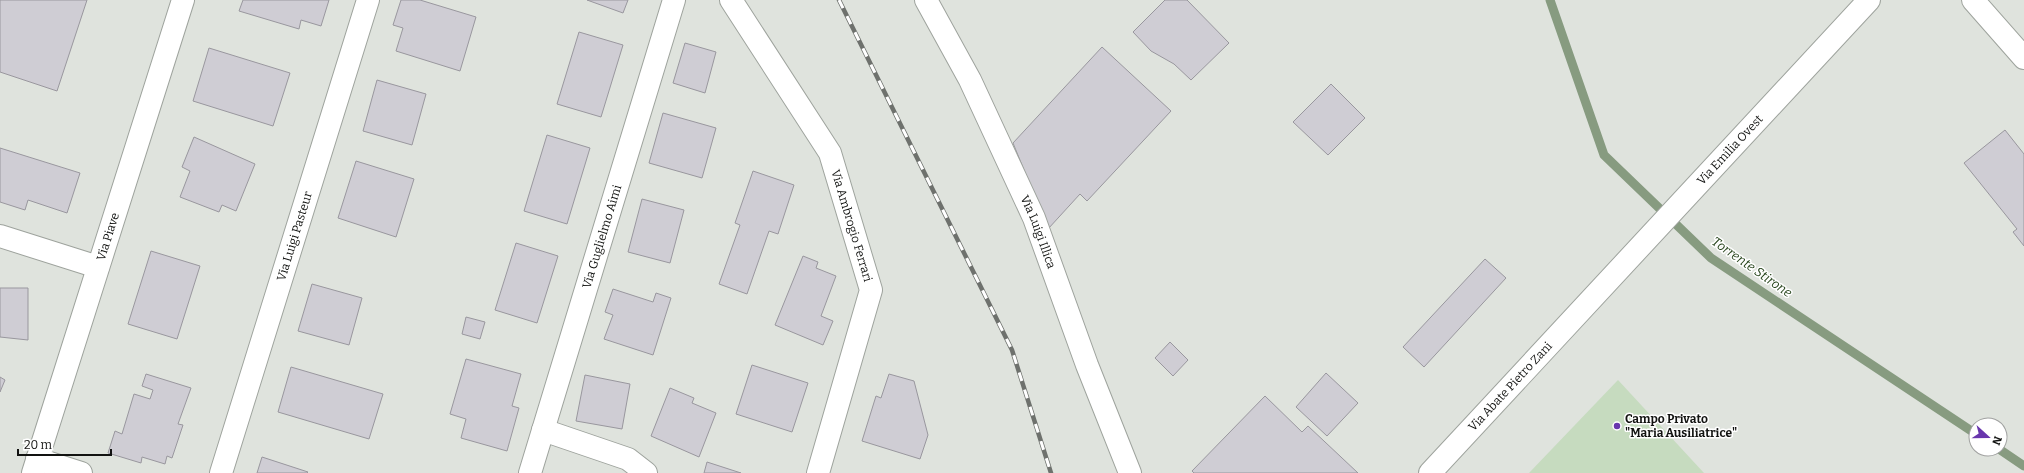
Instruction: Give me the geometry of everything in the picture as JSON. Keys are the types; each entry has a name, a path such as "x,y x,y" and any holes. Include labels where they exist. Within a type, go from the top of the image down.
{"street":[{"name":"Via Piave","path":"35,466 183,0"},
{"name":"Via Luigi Pasteur","path":"221,473 368,0"},
{"name":"Via Guglielmo Aimi","path":"530,473 674,0"},
{"name":"Via Ambrogio Ferrari","path":"731,0 830,153 871,290 818,473"},
{"name":"Via Luigi Illica","path":"926,0 970,80 1034,218 1087,365 1130,473"},
{"name":"Via Emilia Ovest","path":"1590,299 1869,0"},
{"path":"1973,0 2024,58"},
{"path":"0,236 98,267"},
{"name":"Via Abate Pietro Zani","path":"1430,473 1590,299"},
{"path":"543,430 628,460 646,473"},
{"path":"35,466 81,473"}],"green space":[{"name":"Campo Privato \"Maria Ausiliatrice\"","path":"1618,380 1704,473 1529,473"}],"building":[{"path":"0,0 87,0 57,91 0,72"},
{"path":"243,0 329,0 321,26 301,20 299,29 239,11"},
{"path":"401,0 420,0 476,17 460,71 396,51 403,28 393,25"},
{"path":"587,0 628,0 623,13"},
{"path":"1165,0 1187,0 1229,43 1191,80 1174,64 1151,51 1133,32"},
{"path":"579,32 623,45 601,117 557,104"},
{"path":"685,43 716,52 705,93 673,83"},
{"path":"1102,47 1171,111 1087,201 1080,194 1048,229 1013,143"},
{"path":"209,48 290,73 273,126 193,101"},
{"path":"377,80 426,94 412,145 363,131"},
{"path":"1331,84 1365,118 1328,155 1293,122"},
{"path":"663,113 716,128 702,178 649,163"},
{"path":"2005,130 2024,154 2024,246 2013,232 2017,229 1964,163"},
{"path":"547,135 590,148 567,224 524,211"},
{"path":"194,137 255,164 236,211 222,205 219,212 180,197 190,171 182,167"},
{"path":"0,148 80,173 67,213 28,200 25,210 0,202"},
{"path":"356,161 414,179 396,237 338,218"},
{"path":"753,171 794,185 778,234 769,231 747,294 719,284 740,225 735,223"},
{"path":"642,199 684,210 670,263 628,252"},
{"path":"516,243 558,256 537,323 495,310"},
{"path":"151,251 200,266 177,339 128,324"},
{"path":"803,256 818,262 816,268 836,276 821,316 833,321 823,345 775,325"},
{"path":"1485,259 1506,278 1424,367 1403,347"},
{"path":"312,284 362,298 349,345 298,331"},
{"path":"0,288 28,288 28,340 0,337"},
{"path":"613,289 653,302 656,293 671,298 653,355 604,339 613,315 605,312"},
{"path":"466,317 485,322 480,339 462,334"},
{"path":"1170,342 1188,360 1173,376 1155,358"},
{"path":"466,359 521,374 512,406 519,408 507,451 461,438 466,419 450,414"},
{"path":"752,365 808,383 792,432 736,414"},
{"path":"291,367 383,394 369,439 278,412"},
{"path":"1326,373 1358,403 1327,436 1296,407"},
{"path":"146,374 191,388 178,424 183,425 172,458 167,456 165,464 142,457 141,463 108,453 115,431 122,434 134,394 150,399 153,390 142,386"},
{"path":"889,374 914,381 928,435 920,459 862,441 876,396 881,398"},
{"path":"585,375 630,384 622,429 576,421"},
{"path":"0,377 5,380 0,392"},
{"path":"670,388 694,398 692,403 716,413 699,457 651,436"},
{"path":"1265,396 1302,432 1308,426 1358,473 1194,473 1192,471"},
{"path":"262,457 308,472 257,473"},
{"path":"707,462 741,473 704,473"}],"waterway":[{"name":"Torrente Stirone","path":"1550,0 1604,155 1711,258 1968,429"},
{"name":"Torrente Stirone","path":"2008,455 2024,466"}],"railway":[{"path":"839,0 1012,350 1051,473"}],"place":[{"name":"Campo Privato \"Maria Ausiliatrice\"","path":"1617,426"}]}
